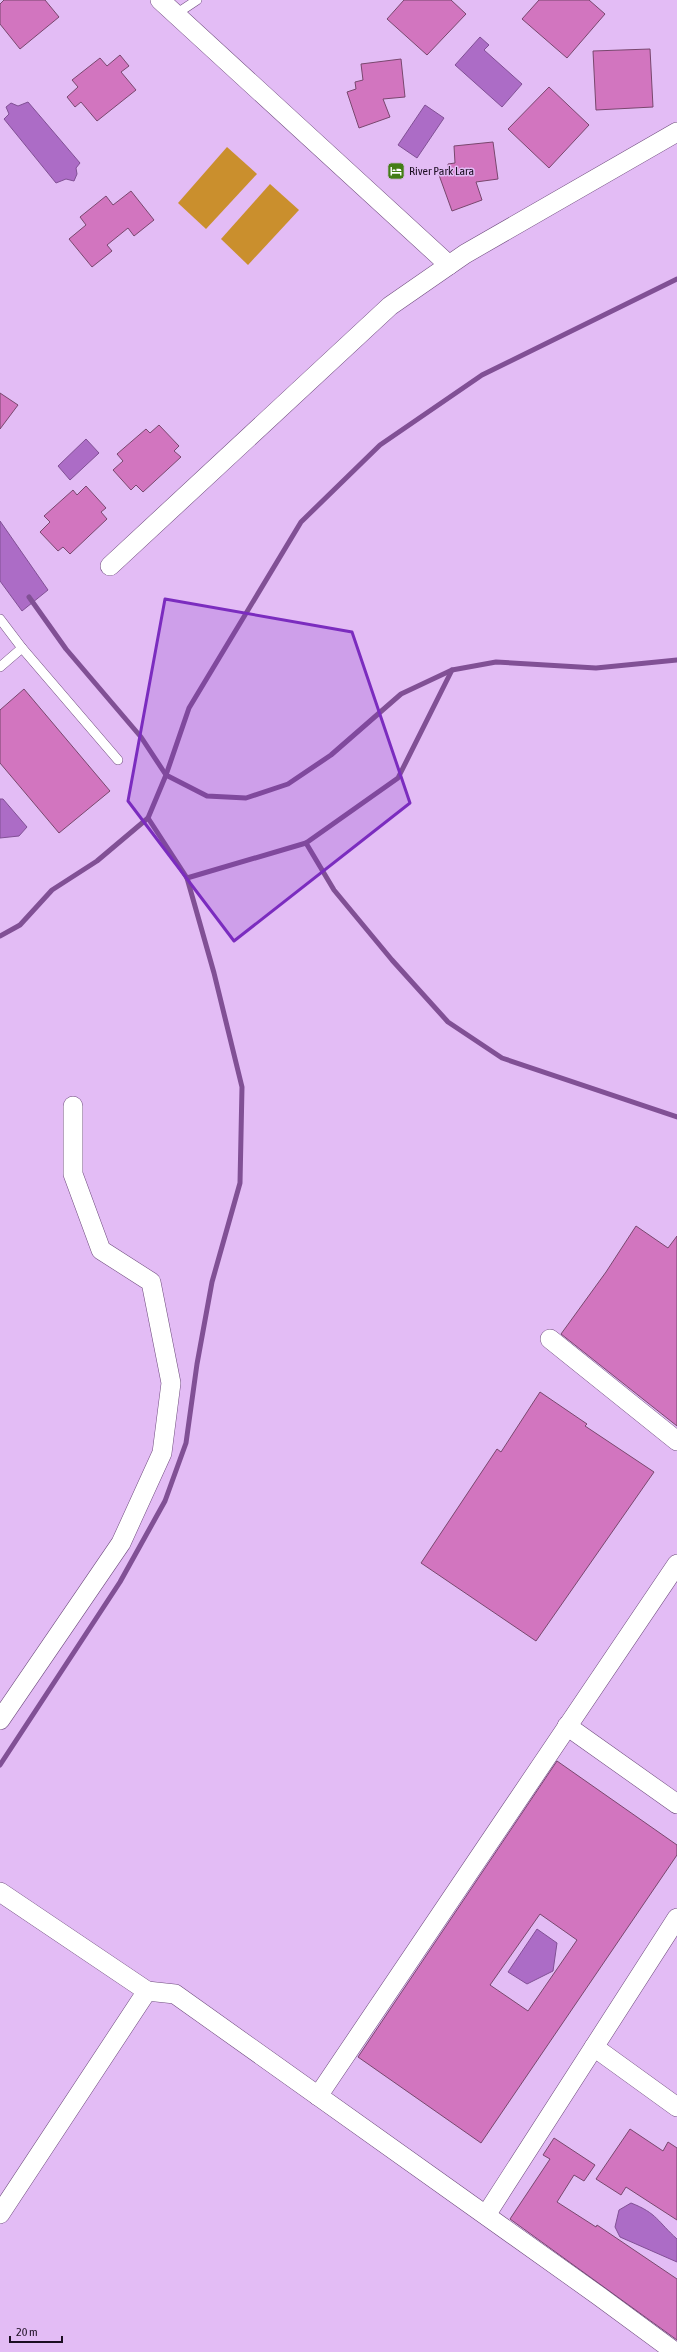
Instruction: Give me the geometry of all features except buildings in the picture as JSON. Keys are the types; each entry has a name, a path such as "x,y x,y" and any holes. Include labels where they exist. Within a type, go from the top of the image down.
{"street":[{"path":"160,0 449,265"},
{"path":"110,566 390,306 449,265 677,132"},
{"path":"0,1720 121,1543 162,1453 171,1383 151,1282 101,1250 73,1174 73,1106"},
{"path":"550,1339 677,1441"},
{"path":"318,2096 677,1564"},
{"path":"567,1726 677,1804"},
{"path":"0,1892 147,1991 176,1994 486,2215 674,2352"},
{"path":"486,2215 677,1918"},
{"path":"0,2214 147,1991"},
{"path":"594,2047 677,2107"}],"lane":[{"path":"176,14 197,0"},
{"path":"0,619 22,648 118,760"},
{"path":"0,667 22,648"}],"highlighted area":[{"path":"165,599 352,632 410,803 234,941 128,801"}],"shaded area":[{"path":"480,37 489,45 484,50 522,84 502,107 455,65"},
{"path":"28,102 80,163 76,168 77,174 74,181 66,179 56,183 4,119 9,114 6,107 11,103 18,106"},
{"path":"425,105 444,118 417,158 398,145"},
{"path":"227,147 257,174 206,229 178,203"},
{"path":"270,184 299,210 248,265 221,239"},
{"path":"86,439 99,453 70,480 58,466"},
{"path":"0,521 48,590 22,611 0,581"},
{"path":"0,799 3,799 27,827 19,836 0,838"},
{"path":"537,1929 557,1943 553,1971 527,1984 508,1972"},
{"path":"631,2203 652,2214 677,2239 677,2262 620,2237 615,2227 619,2210"}],"waterway":[{"path":"677,279 482,375 380,445 301,522 189,708 166,775 207,796 246,798 288,784 331,755 401,694 452,670 496,662 596,668 677,660"},
{"path":"0,936 20,925 52,890 97,861 148,818 166,775 141,737 66,649 29,597"},
{"path":"187,878 306,843 398,778 452,670"},
{"path":"0,1765 120,1582 165,1501 186,1443 197,1364 212,1282 240,1183 242,1087 214,973 187,878 148,818"},
{"path":"306,843 334,890 392,960 448,1022 502,1058 677,1117"}],"place":[{"name":"River Park Lara","path":"396,171"}]}
